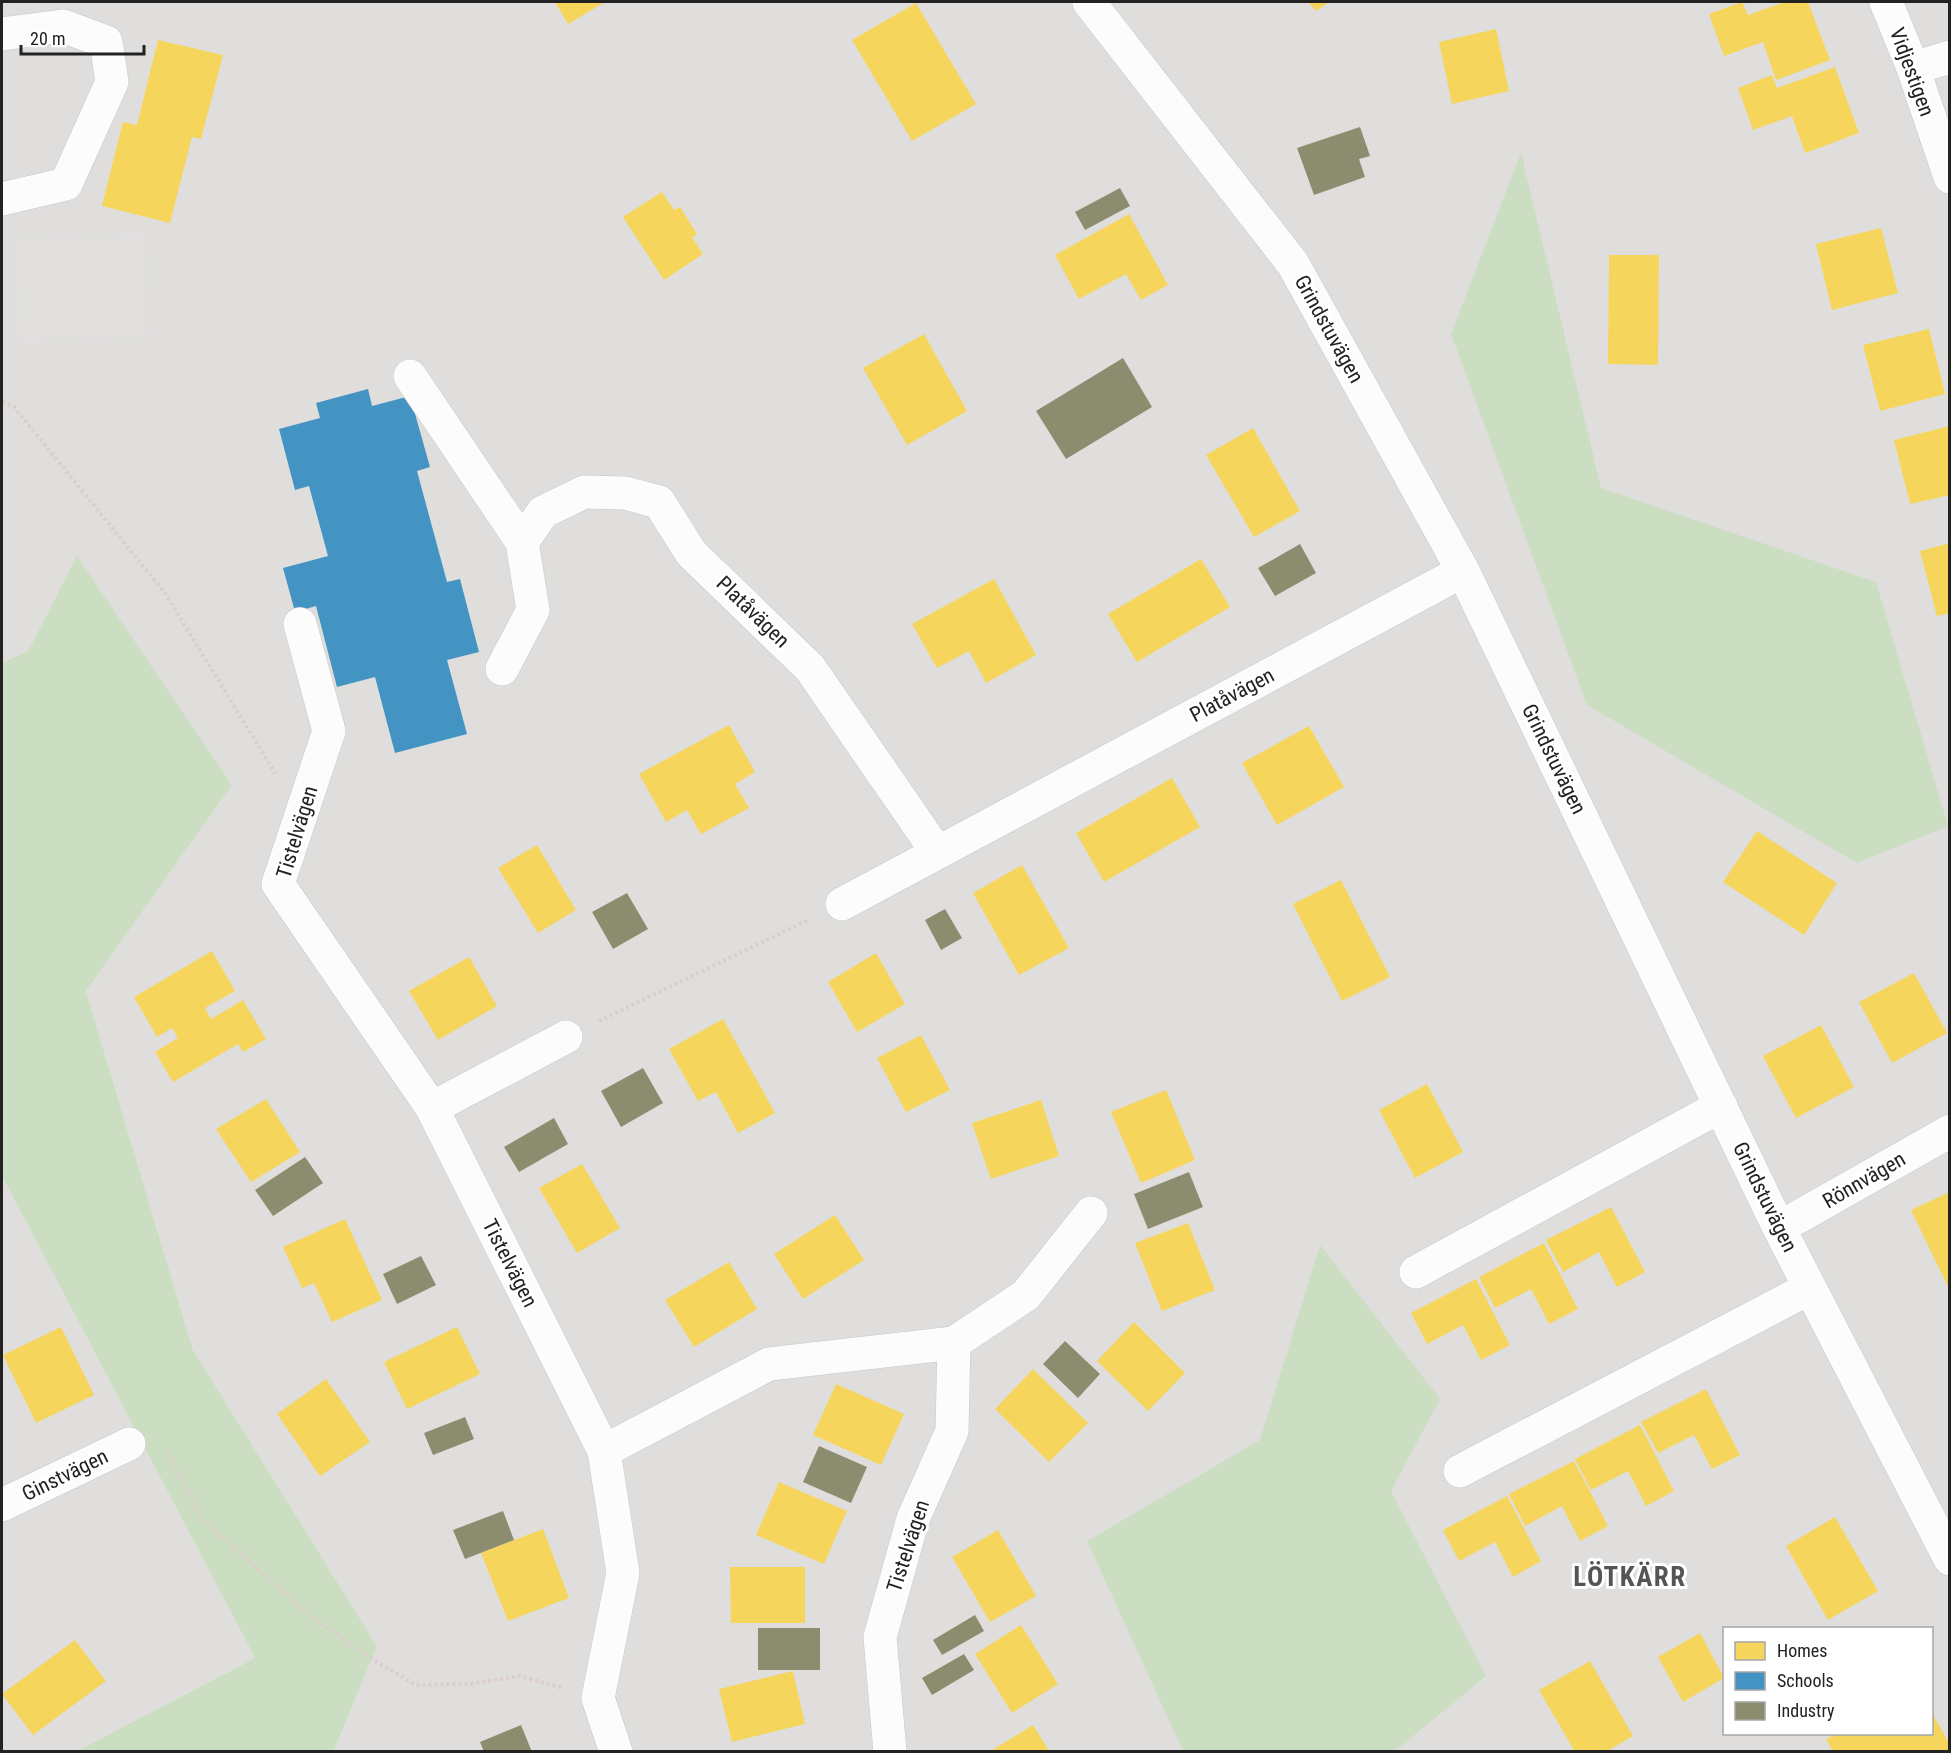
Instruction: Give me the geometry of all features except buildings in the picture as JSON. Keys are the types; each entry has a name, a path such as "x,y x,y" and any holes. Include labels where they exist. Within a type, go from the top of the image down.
{"street":[{"name":"Grindstuvägen","path":"1089,2 1293,264 1463,571 1779,1228 1950,1559"},
{"name":"Vidjestigen","path":"1886,2 1913,69 1950,177"},
{"path":"2,34 63,26 106,42 112,82 66,184 2,199"},
{"path":"1913,69 1950,57"},
{"path":"410,376 522,542 533,610 502,669"},
{"name":"Platåvägen","path":"522,542 543,512 584,492 625,493 659,502 691,553 810,668 938,852"},
{"name":"Platåvägen","path":"842,904 1463,571"},
{"name":"Tistelvägen","path":"300,624 329,731 278,884 432,1108 604,1450 623,1573 598,1698 616,1752"},
{"path":"432,1108 566,1037"},
{"path":"1416,1272 1720,1106"},
{"name":"Rönnvägen","path":"1779,1228 1950,1131"},
{"path":"604,1450 769,1364 954,1343 1026,1295 1092,1213"},
{"path":"1460,1471 1810,1288"},
{"name":"Tistelvägen","path":"890,1752 880,1637 914,1519 952,1431 954,1343"},
{"name":"Ginstvägen","path":"2,1505 145,1443"}],"path":[{"path":"2,402 14,407 165,593 301,816"},
{"path":"566,1037 842,904"},
{"path":"145,1443 205,1522 312,1617 372,1659 416,1685 469,1684 520,1676 598,1698"}],"shaded area":[{"path":"2,2 1949,2 1949,1751 334,1751 377,1646 193,1350 86,991 232,785 77,557 28,651 2,663"},
{"path":"145,234 147,340 17,342 15,236"},
{"path":"2,1176 255,1658 77,1751 2,1751"}],"green space":[{"path":"1521,153 1601,488 1876,582 1948,826 1857,863 1587,705 1451,334"},
{"path":"77,556 232,785 86,991 193,1350 377,1646 334,1751 77,1751 255,1658 2,1176 2,663 28,651"},
{"path":"1320,1245 1440,1399 1391,1491 1486,1676 1395,1751 1183,1751 1087,1541 1260,1440"}],"district":[{"name":"LÖTKÄRR","path":"1630,1577"}]}
